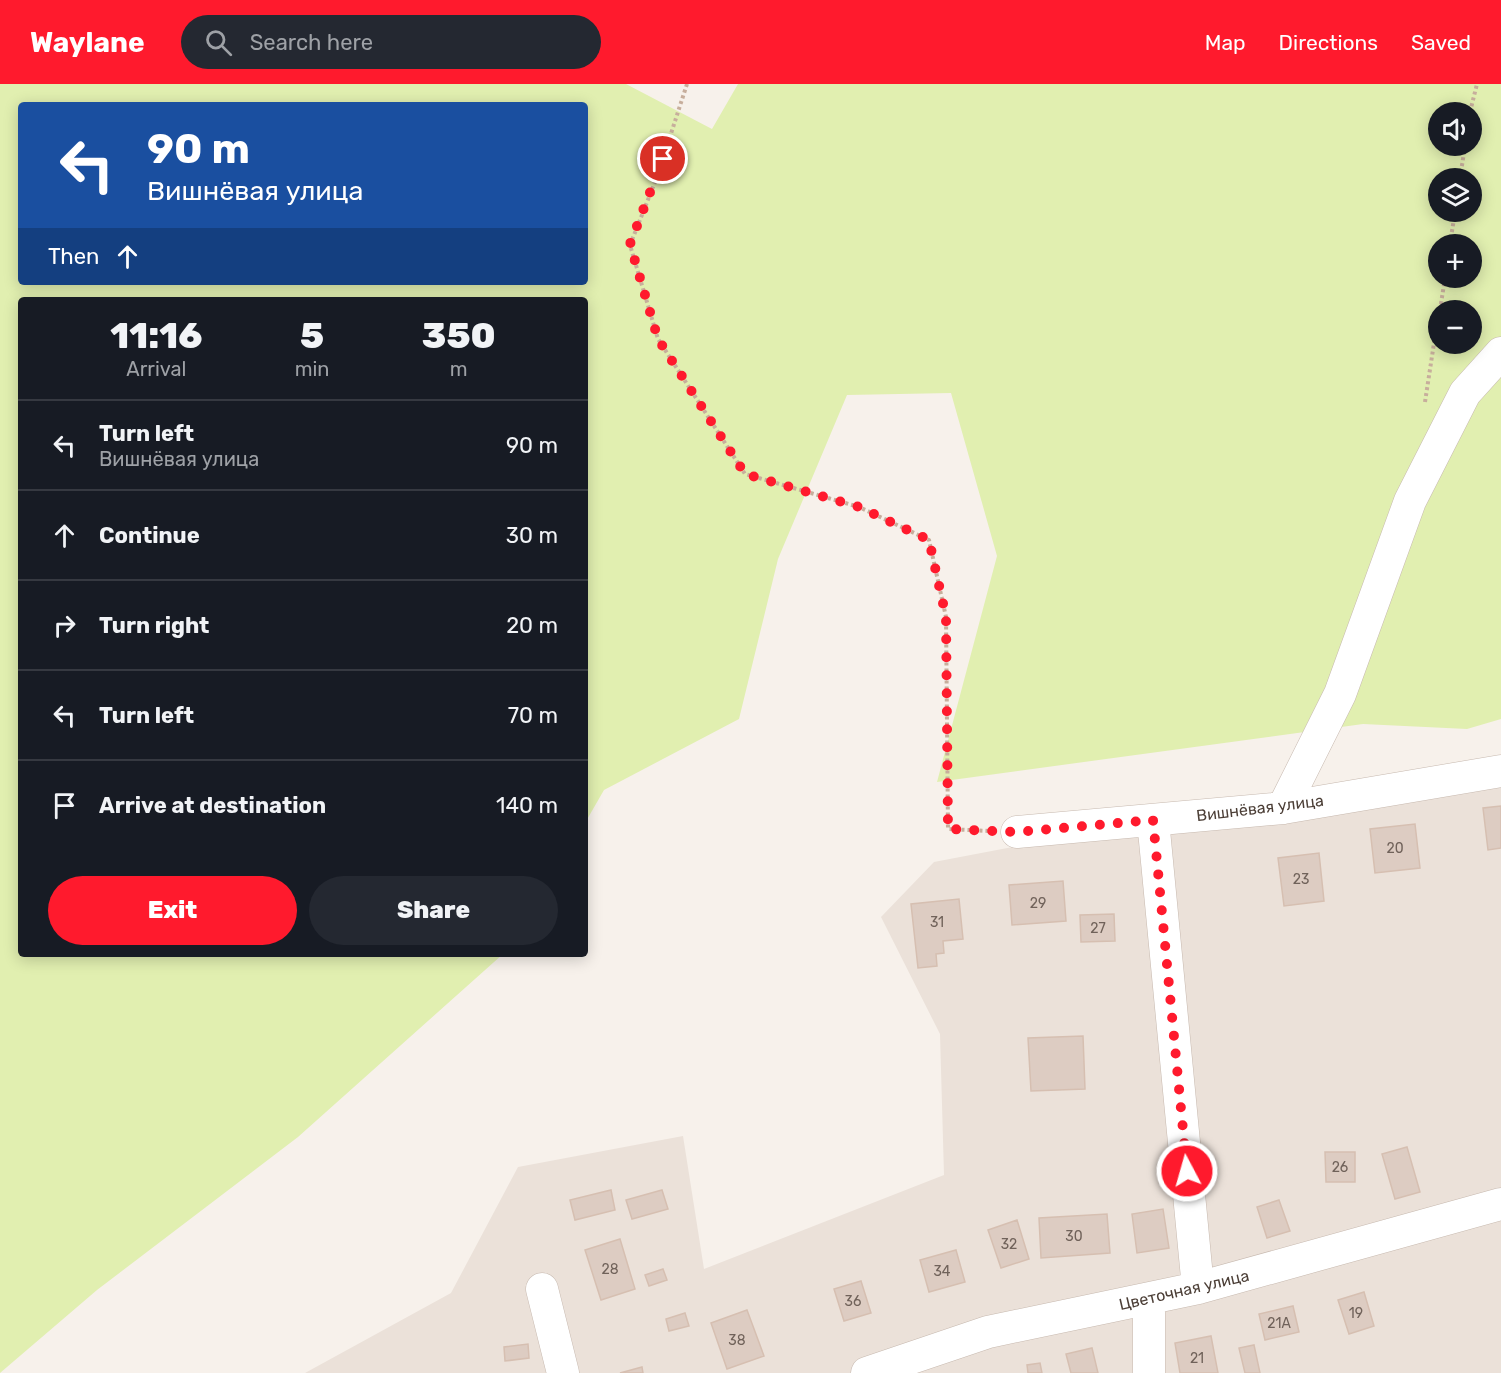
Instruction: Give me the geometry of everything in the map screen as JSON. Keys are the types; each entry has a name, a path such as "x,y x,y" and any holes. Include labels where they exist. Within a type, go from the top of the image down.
{"street":[{"path":"1283,808 1340,694 1410,501 1465,393 1501,353"},
{"name":"Вишнёвая улица","path":"1017,832 1283,808 1501,771"},
{"path":"1153,820 1198,1288"},
{"name":"Цветочная улица","path":"867,1373 988,1332 1198,1288 1501,1204"},
{"path":"542,1289 563,1373"},
{"path":"1149,1299 1149,1373"}],"path":[{"path":"687,84 657,177 630,244 658,339 745,474 859,507 929,540 946,617 948,829 1017,832"},
{"path":"1472,102 1477,84"}],"shaded area":[{"path":"1501,768 1501,1373 305,1373 451,1293 518,1167 683,1136 704,1269 944,1175 940,1034 881,917 934,862 1153,820"}],"green space":[{"path":"0,84 626,84 712,129 738,84 1501,84 1501,719 1467,729 1363,724 937,782 997,556 951,393 847,395 778,559 739,719 604,790 588,818 588,297 18,297 18,957 500,957 298,1137 97,1290 0,1373"}],"building":[{"path":"1501,806 1501,848 1488,850 1483,808"},
{"path":"1415,824 1420,868 1375,873 1370,829"},
{"path":"1319,853 1324,901 1284,906 1278,858"},
{"path":"1063,881 1066,921 1012,925 1009,885"},
{"path":"959,899 963,939 943,941 944,953 936,954 937,966 918,968 911,904"},
{"path":"1114,914 1115,941 1081,942 1080,915"},
{"path":"1083,1036 1085,1089 1031,1091 1028,1038"},
{"path":"1407,1147 1420,1192 1395,1199 1382,1154"},
{"path":"1325,1152 1355,1152 1355,1182 1326,1182"},
{"path":"611,1190 615,1210 575,1220 570,1200"},
{"path":"662,1190 668,1209 632,1219 626,1200"},
{"path":"1279,1200 1290,1231 1267,1238 1257,1207"},
{"path":"1163,1209 1169,1248 1137,1253 1132,1214"},
{"path":"1107,1214 1110,1253 1041,1258 1039,1218"},
{"path":"1017,1220 1029,1259 1001,1268 988,1230"},
{"path":"620,1239 635,1289 601,1300 585,1250"},
{"path":"956,1250 965,1282 929,1292 920,1260"},
{"path":"663,1269 667,1280 649,1286 645,1275"},
{"path":"861,1281 871,1313 844,1321 834,1289"},
{"path":"1364,1292 1374,1326 1349,1334 1338,1300"},
{"path":"1293,1306 1299,1332 1265,1340 1259,1314"},
{"path":"747,1310 764,1356 727,1369 711,1323"},
{"path":"685,1313 689,1326 669,1331 666,1319"},
{"path":"1211,1336 1218,1373 1180,1373 1175,1343"},
{"path":"528,1344 529,1358 505,1361 504,1347"},
{"path":"1254,1345 1260,1373 1245,1373 1239,1348"},
{"path":"1092,1348 1098,1373 1071,1373 1066,1354"},
{"path":"1040,1363 1042,1373 1028,1373 1027,1365"},
{"path":"642,1367 643,1373 620,1373"}],"route":[{"path":"663,159 630,244 658,339 745,474 859,507 929,540 946,617 948,829 1017,832 1153,820 1187,1171"}]}
